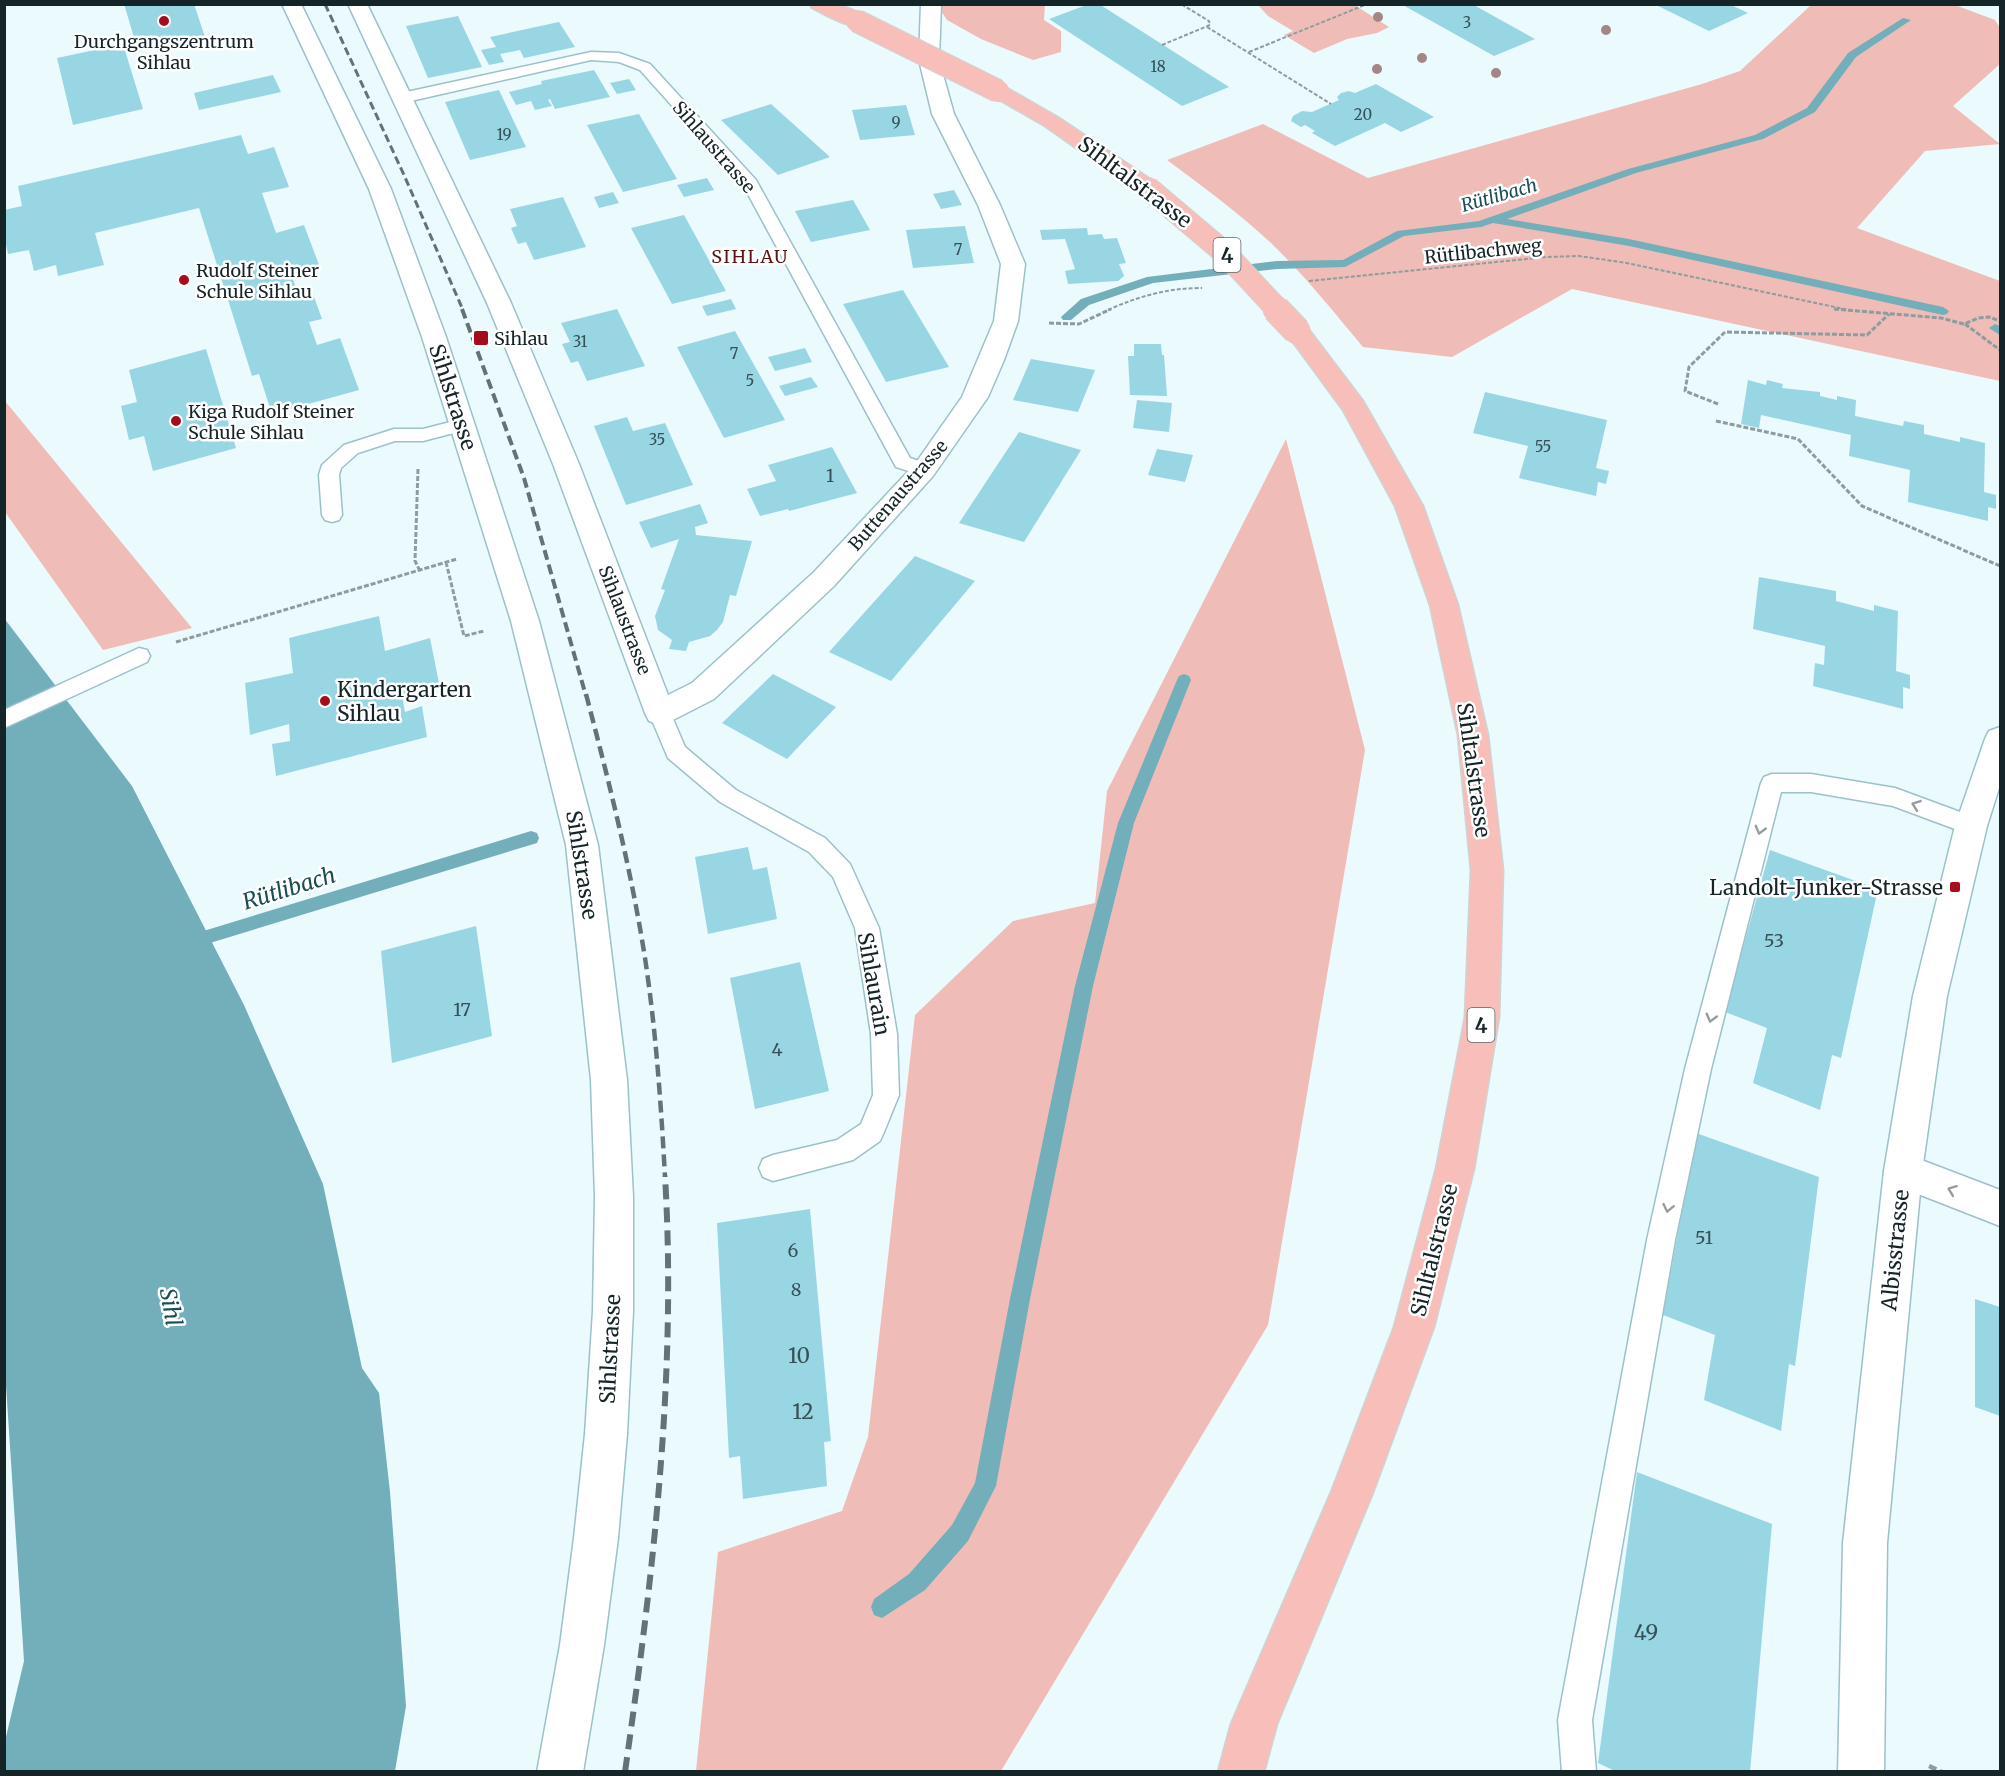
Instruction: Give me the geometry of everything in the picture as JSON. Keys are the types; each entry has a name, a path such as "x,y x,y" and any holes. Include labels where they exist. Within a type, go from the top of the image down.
{"main road":[{"name":"Sihltalstrasse","path":"819,4 998,91 1053,122 1148,188 1226,254 1297,331 1354,406 1408,506 1444,605 1473,735 1487,870 1482,1017 1455,1169 1414,1327 1351,1495 1254,1724 1241,1772"},
{"name":"Sihltalstrasse","path":"1219,1772 1254,1724"}],"street":[{"name":"Sihlstrasse","path":"291,4 380,189 434,337 525,621 582,845 609,1080 614,1197 614,1311 606,1434 587,1609 560,1772"},
{"name":"Sihlaustrasse","path":"357,4 499,303 566,464 660,713"},
{"name":"Buttenaustrasse","path":"660,713 703,691 824,579 924,470 975,397 992,360 1006,321 1012,264 990,206 943,114 929,60 931,4"},
{"name":"Albisstrasse","path":"1861,1772 1865,1543 1903,1171 1930,996 1971,826 2001,739"},
{"path":"1903,1171 2001,1209"}],"lane":[{"name":"Sihlaustrasse","path":"402,98 591,56 632,59 645,68 750,183 903,462 924,470"},
{"path":"332,515 329,475 332,465 351,448 394,435 423,435 462,425"},
{"path":"4,720 139,656"},
{"name":"Sihlaurain","path":"660,713 676,752 728,796 817,845 842,872 867,928 884,1034 886,1095 871,1132 843,1151 773,1168"},
{"path":"1579,1772 1575,1720 1661,1240 1698,1069 1772,783 1811,783 1895,797 1971,826"}],"path":[{"path":"1181,4 1209,21 1208,27"},
{"path":"1248,52 1367,4"},
{"path":"1162,45 1208,27"},
{"path":"1208,27 1331,104"},
{"name":"Rütlibachweg","path":"1308,281 1546,257 1579,256 1627,263 1835,309 1941,318 1964,324 2001,350"},
{"path":"1006,321 1079,324 1132,299 1176,288 1207,288"},
{"path":"1718,404 1685,391 1689,367 1725,332 1867,335 1889,314"},
{"name":"Rütlibachweg","path":"1964,324 1978,318 1989,317 2001,321"},
{"path":"1716,421 1798,439 1862,506 2001,566"},
{"path":"418,466 415,561 420,571"},
{"path":"139,656 191,636 457,559"},
{"path":"446,562 462,626"},
{"path":"1929,1766 1942,1772"}],"shaded area":[{"path":"937,5 1045,5 1044,20 1061,31 1061,52 1033,60 981,39 947,20"},
{"path":"1258,5 1358,5 1356,6 1389,27 1377,33 1347,39 1314,53 1284,35 1293,31 1268,16"},
{"path":"1811,5 1955,5 1995,20 2000,28 2000,64 1953,106 2000,144 1925,151 1857,228 2000,281 2000,381 1572,289 1452,357 1363,347 1271,243 1233,210 1167,160 1263,124 1368,178 1702,84 1740,71"},
{"path":"5,401 192,628 103,650 5,512"},
{"path":"1286,439 1365,750 1268,1325 1001,1771 696,1771 718,1552 842,1511 868,1437 915,1015 1013,921 1095,903 1107,791"}],"water":[{"name":"Sihl","path":"4,618 132,786 244,1005 323,1184 362,1368 379,1393 390,1492 406,1706 395,1771 5,1771 5,1741 24,1661 4,1355"}],"building":[{"name":"Durchgangszentrum Sihlau","path":"124,4 194,4 205,37 138,51"},
{"path":"1089,4 1099,4 1229,87 1182,106 1049,19"},
{"path":"1401,4 1472,4 1535,39 1494,56"},
{"path":"1654,4 1729,4 1748,13 1709,31"},
{"path":"458,16 482,67 428,78 406,26"},
{"path":"559,22 575,47 524,58 520,50 500,54 504,62 489,65 481,50 496,47 490,37"},
{"path":"123,44 143,109 73,125 57,58"},
{"path":"594,70 610,97 555,109 550,99 548,100 552,106 535,110 531,101 516,105 509,92 542,84 541,81"},
{"path":"273,75 281,92 199,110 194,93"},
{"path":"629,79 636,90 617,94 610,83"},
{"path":"1376,84 1434,117 1401,132 1385,123 1335,146 1312,133 1315,131 1305,125 1301,127 1291,121 1293,116 1302,111 1312,112 1339,100 1337,97 1341,93 1349,91 1355,93"},
{"path":"499,90 526,147 470,160 445,102"},
{"path":"771,104 830,157 778,175 721,120"},
{"path":"906,105 915,135 860,140 852,110"},
{"path":"639,114 677,179 623,192 587,125"},
{"name":"Rudolf Steiner Schule Sihlau","path":"241,135 248,154 274,147 289,187 262,193 276,233 304,225 321,270 292,277 300,298 313,294 322,319 309,322 317,345 340,338 359,390 272,414 259,374 252,376 199,208 95,233 104,265 58,276 56,265 34,271 29,250 8,254 4,235 4,210 22,206 18,186"},
{"path":"707,178 714,190 684,197 677,185"},
{"path":"954,190 962,205 941,209 933,194"},
{"path":"613,192 619,203 599,208 594,197"},
{"path":"563,197 586,247 534,260 526,242 518,244 511,228 517,226 510,209"},
{"path":"853,200 870,230 811,242 795,211"},
{"path":"684,215 726,291 672,304 631,228"},
{"path":"965,226 974,263 913,268 906,230"},
{"path":"1087,228 1088,235 1102,234 1104,239 1117,238 1126,263 1119,264 1124,276 1118,281 1068,284 1065,271 1075,269 1065,239 1042,240 1040,230"},
{"path":"903,290 949,367 886,382 843,304"},
{"path":"731,299 736,309 707,316 702,306"},
{"path":"617,309 645,366 587,381 578,361 571,363 562,344 570,342 561,323"},
{"path":"735,331 785,420 724,438 677,347"},
{"path":"1134,344 1161,344 1167,396 1130,395 1128,356 1134,356"},
{"path":"805,348 812,362 775,371 768,357"},
{"name":"Kiga Rudolf Steiner Schule Sihlau","path":"206,349 236,448 153,471 144,436 129,440 121,406 137,402 129,370"},
{"path":"1031,359 1095,370 1078,412 1013,400"},
{"path":"811,377 818,387 785,396 779,386"},
{"path":"1748,380 1766,385 1767,380 1783,384 1782,388 1820,392 1820,396 1837,400 1837,396 1856,400 1855,416 1903,426 1904,421 1924,425 1924,434 1960,442 1960,437 1985,443 1984,492 1996,495 1996,509 1988,507 1988,521 1908,502 1910,470 1849,456 1851,435 1761,415 1759,428 1741,424"},
{"path":"1485,392 1607,420 1596,468 1609,471 1606,484 1598,482 1596,496 1519,478 1528,446 1473,433"},
{"path":"1137,400 1172,403 1169,432 1133,428"},
{"path":"627,417 633,431 665,423 693,485 626,505 594,426"},
{"path":"1019,432 1081,450 1024,542 959,523"},
{"path":"832,447 857,493 789,511 788,509 760,516 747,489 776,481 768,465"},
{"path":"1157,449 1193,455 1185,482 1148,475"},
{"path":"700,504 708,523 695,527 696,535 752,541 736,596 730,595 723,622 717,630 710,636 689,642 686,651 669,649 672,640 658,630 655,616 665,590 661,589 679,539 651,548 639,522"},
{"path":"915,556 975,581 891,681 829,652"},
{"path":"1759,577 1836,591 1836,601 1874,611 1874,605 1898,611 1896,671 1910,675 1910,689 1903,687 1903,709 1813,686 1815,663 1824,665 1825,646 1753,629"},
{"name":"Kindergarten Sihlau","path":"379,616 385,651 430,638 440,688 402,696 405,712 422,706 427,737 276,776 272,744 290,741 289,724 250,735 245,683 293,673 289,638"},
{"path":"773,674 836,707 787,759 722,723"},
{"path":"748,847 753,870 767,867 777,919 708,934 695,857"},
{"path":"1770,850 1878,889 1841,1058 1832,1055 1820,1110 1753,1083 1767,1028 1725,1012"},
{"path":"476,926 492,1036 392,1063 381,951"},
{"path":"800,962 829,1091 755,1109 730,978"},
{"path":"1696,1133 1819,1177 1795,1366 1789,1364 1781,1431 1704,1400 1715,1335 1663,1315"},
{"path":"810,1209 831,1441 824,1442 827,1486 743,1499 740,1456 729,1458 717,1223"},
{"path":"1975,1299 2000,1307 2000,1416 1975,1407"},
{"path":"1637,1472 1772,1524 1750,1772 1617,1772 1598,1763"}],"waterway":[{"name":"Rütlibach","path":"1067,317 1085,302 1151,280 1277,265 1345,263 1401,233 1481,224 1632,171 1759,137 1811,110 1852,55 1906,20"},
{"path":"1497,221 1629,242 1943,311"},
{"path":"1995,328 2000,331"},
{"path":"882,1607 917,1582 960,1533 985,1486 1020,1299 1084,986 1126,823 1184,680"},
{"name":"Rütlibach","path":"187,943 531,838"}],"railway":[{"path":"325,4 463,310"},
{"path":"462,309 524,478 586,696"},
{"path":"586,694 626,859 645,958 658,1068 665,1177"},
{"path":"625,1772 645,1624 660,1475 668,1325 665,1176"}],"place":[{"name":"Durchgangszentrum Sihlau","path":"164,21"},
{"name":"Rudolf Steiner Schule Sihlau","path":"184,280"},
{"name":"Sihlau","path":"481,338"},
{"name":"Kiga Rudolf Steiner Schule Sihlau","path":"176,421"},
{"name":"Kindergarten Sihlau","path":"325,701"},
{"name":"Landolt-Junker-Strasse","path":"1955,887"}],"district":[{"name":"SIHLAU","path":"750,256"}]}
